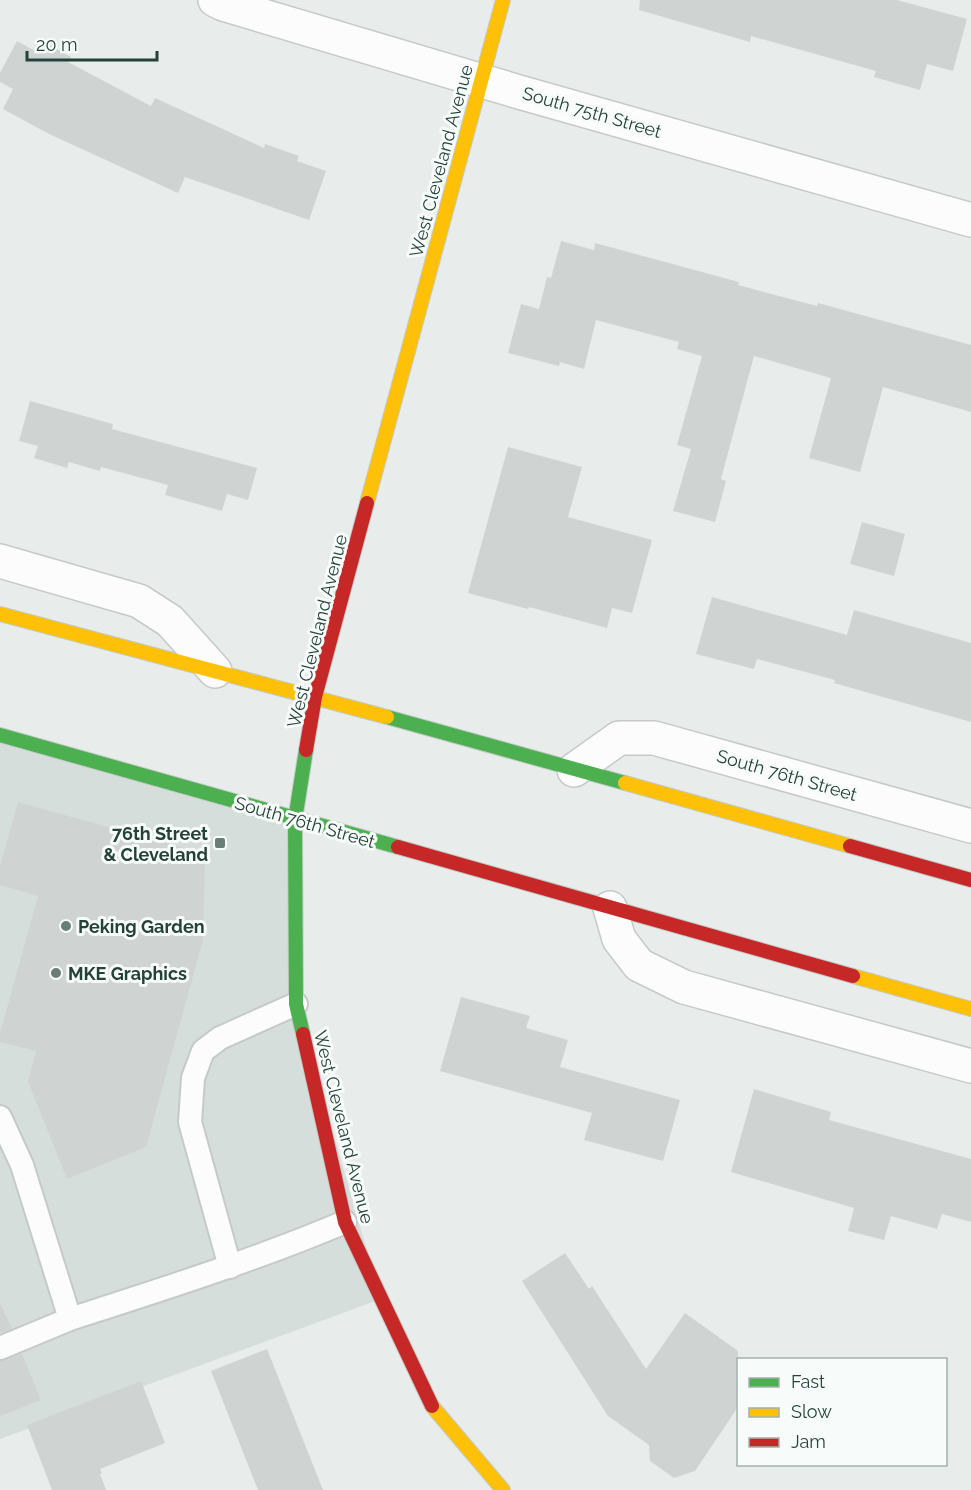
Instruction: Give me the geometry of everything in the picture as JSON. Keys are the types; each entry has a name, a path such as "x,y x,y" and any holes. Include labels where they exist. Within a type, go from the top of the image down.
{"main road":[{"name":"West Cleveland Avenue","path":"503,0 315,698 296,820 296,1004 345,1222 433,1408 503,1490"},
{"path":"0,614 315,698 971,880"},
{"name":"South 76th Street","path":"0,735 971,1009"}],"street":[{"name":"South 75th Street","path":"214,0 482,80 971,220"},
{"path":"0,561 139,601 170,621 215,671"},
{"name":"South 76th Street","path":"574,770 619,738 654,738 971,826"},
{"path":"610,908 619,939 639,965 684,987 971,1066"}],"lane":[{"path":"230,1267 190,1122 193,1078 203,1051 220,1038 296,1004"},
{"path":"0,1116 22,1165 70,1319"},
{"path":"0,1348 70,1319 230,1267 345,1222"}],"shaded area":[{"path":"0,735 295,820 296,1004 381,1299 0,1439"}],"building":[{"path":"640,0 897,0 967,19 953,71 927,64 920,90 874,77 876,71 751,36 750,42 639,10"},
{"path":"41,40 71,57 68,62 151,106 155,98 264,148 265,144 299,156 297,161 326,171 309,220 185,177 178,193 49,134 3,109 13,89 0,82 0,73 17,41 35,51"},
{"path":"561,241 594,250 595,243 739,282 738,285 817,306 818,303 971,345 971,412 883,387 860,472 809,458 831,378 754,356 721,479 726,481 715,522 673,511 691,449 677,445 702,356 677,349 679,342 596,320 584,369 560,362 559,366 508,353 521,304 539,309 547,277 551,278"},
{"path":"30,401 113,424 112,429 257,468 248,500 227,494 222,511 165,495 168,485 101,467 100,471 69,462 67,468 34,458 38,446 19,441"},
{"path":"508,447 582,467 568,517 652,540 632,613 612,608 607,628 468,593"},
{"path":"862,522 905,534 894,576 850,564"},
{"path":"712,597 847,635 854,610 971,643 971,722 834,683 835,680 757,659 754,669 696,654"},
{"path":"18,802 205,854 203,940 146,1147 67,1179 28,1082 36,1051 0,1042 0,1033 38,896 0,885 0,866"},
{"path":"461,997 530,1016 526,1028 568,1040 560,1067 680,1100 663,1161 584,1140 592,1113 440,1071"},
{"path":"754,1089 831,1112 829,1120 971,1159 971,1222 942,1214 937,1229 891,1216 884,1240 848,1231 854,1208 731,1172"},
{"path":"565,1253 589,1289 592,1286 646,1369 685,1313 738,1351 737,1408 695,1471 674,1478 650,1461 649,1445 608,1416 522,1281"},
{"path":"0,1303 12,1329 0,1333"},
{"path":"267,1349 323,1490 258,1490 211,1371"},
{"path":"22,1354 41,1400 0,1416 0,1361"},
{"path":"141,1381 165,1443 100,1469 106,1490 52,1490 27,1425"}],"traffic: fast":[{"path":"387,717 625,783"},
{"path":"0,735 398,847"},
{"path":"303,1034 296,1004 295,820 306,750"}],"traffic: slow":[{"path":"367,503 503,0"},
{"path":"0,614 387,717"},
{"path":"625,783 850,846"},
{"path":"853,976 971,1009"},
{"path":"432,1406 503,1490"}],"traffic: jam":[{"path":"306,750 315,697 367,503"},
{"path":"850,846 971,880"},
{"path":"398,847 853,976"},
{"path":"303,1034 345,1222 432,1406"}],"place":[{"name":"76th Street & Cleveland","path":"220,843"},
{"name":"Peking Garden","path":"66,926"},
{"name":"MKE Graphics","path":"56,973"}]}
